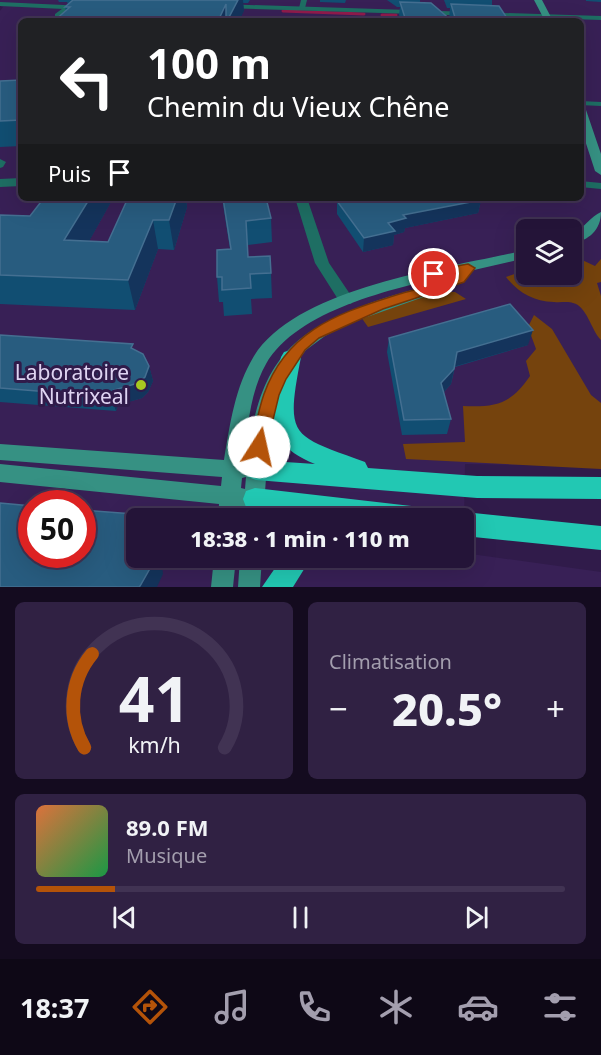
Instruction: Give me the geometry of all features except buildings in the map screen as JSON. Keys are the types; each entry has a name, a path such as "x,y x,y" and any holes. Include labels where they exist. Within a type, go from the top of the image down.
{"highway":[{"path":"291,357 281,424 293,443 320,458 390,479"},
{"path":"256,470 477,487 601,488"},
{"path":"246,505 283,508"},
{"path":"474,525 601,538"},
{"path":"276,587 290,568"}],"main road":[{"path":"538,0 548,18"},
{"path":"584,118 601,171"},
{"path":"582,235 588,232 601,216"},
{"path":"246,505 232,470 234,447 246,391 264,355 280,337 304,319 346,300 447,271 516,256"},
{"path":"246,505 256,470 263,425 271,395 291,357 313,335 378,305 459,279 468,268"},
{"path":"0,452 256,470"},
{"path":"0,473 246,505"},
{"path":"222,587 224,568"},
{"path":"249,587 250,568"}],"street":[{"path":"25,6 32,0"},
{"path":"212,6 225,3 303,4 548,18 601,18"},
{"path":"0,4 99,8"},
{"path":"0,183 18,182"},
{"path":"302,201 322,262 346,300"}],"lane":[{"path":"57,15 68,7"},
{"path":"584,105 601,104"},
{"path":"584,184 601,186"}],"shaded area":[{"path":"0,0 601,0 601,466 465,464 464,508 126,508 126,568 474,568 474,554 601,572 601,587 0,587 0,11 3,7 0,6"},
{"path":"601,259 601,282 597,283 601,296 601,340 578,305 571,302 533,298 521,292 506,277 516,274 516,285 582,285 582,260 595,266"},
{"path":"435,292 455,292 466,299 368,327 361,317"},
{"path":"534,315 552,329 591,395 601,403 601,469 406,459 403,444 465,442 463,406 493,405 509,398 523,386 530,376 526,361 536,349 528,327"}],"waterway":[{"path":"283,11 364,14"},
{"path":"382,15 396,15"}],"place":[{"name":"Laboratoire Nutrixeal","path":"141,385"}],"route":[{"path":"259,447 271,395 279,377 300,346 313,335 378,305 459,279 468,268 434,274"}]}
